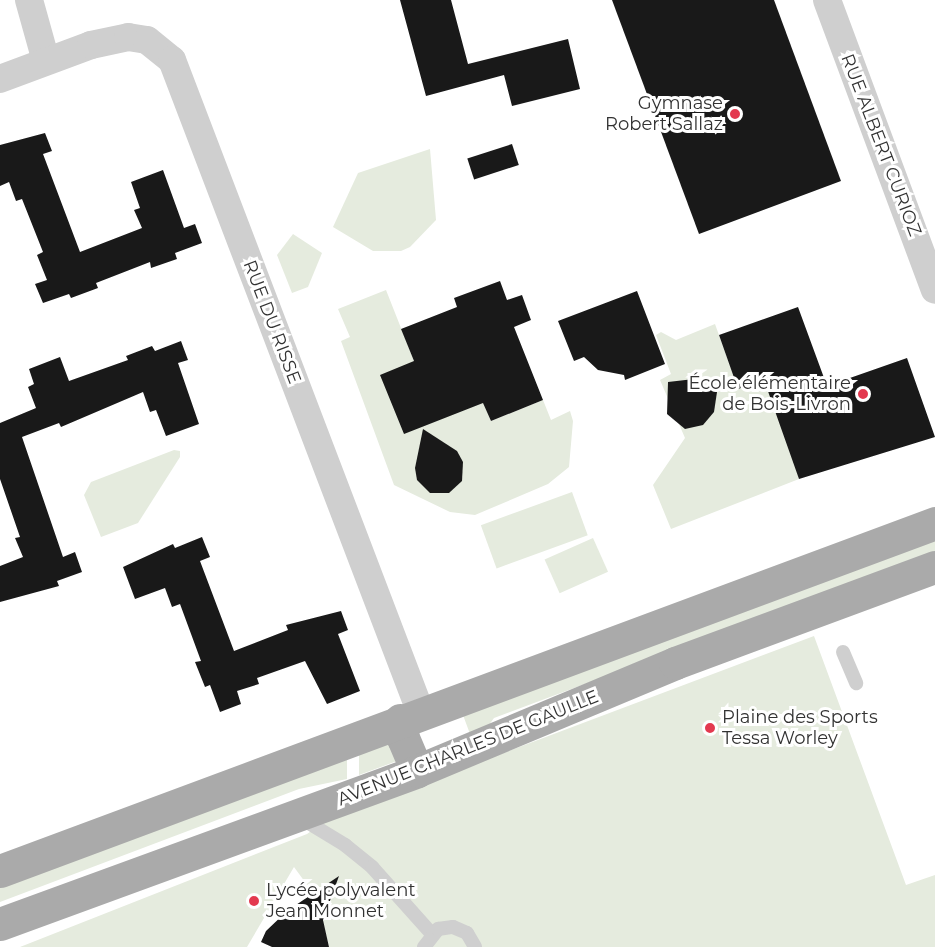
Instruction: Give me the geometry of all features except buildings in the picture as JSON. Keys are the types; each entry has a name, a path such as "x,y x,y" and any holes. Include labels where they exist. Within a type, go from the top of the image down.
{"main road":[{"path":"0,871 935,523"},
{"name":"AVENUE CHARLES DE GAULLE","path":"0,924 457,756 675,663 935,567"},
{"path":"421,713 454,734 457,756"},
{"path":"417,771 403,738 421,713"}],"street":[{"path":"29,0 46,61"},
{"name":"RUE ALBERT CURIOZ","path":"827,0 935,290"},
{"name":"RUE DU RISSE","path":"0,79 46,61 128,37 147,40 172,60 421,713"}],"lane":[{"path":"843,652 856,683"},
{"path":"297,816 345,845 372,867 432,934"},
{"path":"424,947 432,934 445,927 460,928 475,947"}],"shaded area":[{"path":"430,149 436,220 410,247 401,251 373,251 333,227 358,173"},
{"path":"293,234 322,253 308,287 292,293 277,255"},
{"path":"386,290 414,361 478,389 491,421 543,400 551,420 570,411 573,421 569,467 548,484 475,515 450,512 394,485 341,341 350,337 338,309"},
{"path":"715,324 738,388 770,378 799,479 671,529 653,485 685,438 660,380 671,374 656,335 661,332 676,340"},
{"path":"174,450 180,451 180,457 138,523 101,537 84,495 91,482"},
{"path":"572,492 588,535 497,568 481,525"},
{"path":"593,538 608,572 560,593 545,560"},
{"path":"935,538 935,553 494,718 486,729 470,734 460,707"},
{"name":"Plaine des Sports Tessa Worley","path":"814,636 906,885 935,875 935,947 329,947 323,922 333,893 321,888 313,893 294,867 247,947 20,947 307,834 328,819"},
{"path":"388,735 397,761 359,775 359,747"},
{"path":"347,751 347,779 299,789 0,902 0,887"}],"place":[{"name":"Gymnase Robert Sallaz","path":"735,114"},
{"name":"École élémentaire de Bois-Livron","path":"863,394"},
{"name":"Plaine des Sports Tessa Worley","path":"710,728"},
{"name":"Lycée polyvalent Jean Monnet","path":"254,901"}]}
